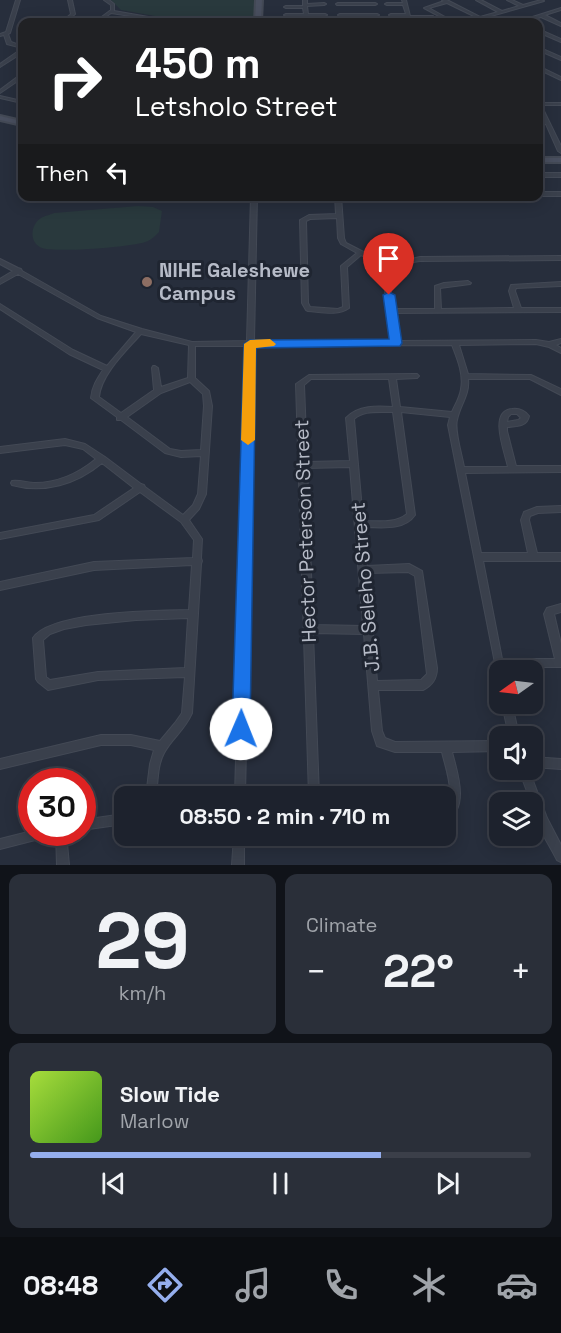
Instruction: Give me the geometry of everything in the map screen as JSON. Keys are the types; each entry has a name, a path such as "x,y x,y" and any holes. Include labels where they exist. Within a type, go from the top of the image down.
{"street":[{"path":"18,0 6,34 9,43 18,46"},
{"path":"69,18 73,15 70,0"},
{"path":"106,0 113,5 115,18"},
{"path":"258,18 259,0"},
{"path":"478,0 502,12"},
{"path":"509,0 522,6"},
{"path":"445,18 426,8 445,1 480,18 541,0 561,9"},
{"path":"338,4 354,2 375,4"},
{"path":"354,2 357,18"},
{"path":"387,4 404,2 408,18"},
{"path":"305,4 306,15"},
{"path":"286,7 324,4"},
{"path":"532,18 561,9"},
{"path":"103,18 113,12 145,18"},
{"path":"286,15 325,15"},
{"path":"340,15 377,15"},
{"path":"390,15 434,18"},
{"path":"541,15 561,25"},
{"path":"543,33 561,43"},
{"path":"0,35 6,34"},
{"path":"543,48 561,43"},
{"path":"543,50 561,59"},
{"path":"0,66 18,54"},
{"path":"543,70 561,79"},
{"path":"0,92 18,79"},
{"path":"0,97 18,101"},
{"path":"543,104 561,104"},
{"path":"543,112 560,149"},
{"path":"0,118 18,122"},
{"path":"543,123 548,123"},
{"path":"543,160 561,160"},
{"path":"543,175 561,175"},
{"path":"543,194 560,196"},
{"path":"240,786 254,201"},
{"path":"338,201 343,242 393,269"},
{"path":"339,216 309,217 303,220 306,307 315,311 339,311 346,308 344,266 360,253"},
{"path":"396,343 387,279 393,269 412,259 561,258"},
{"path":"0,261 85,310 140,331 192,344 536,342 561,351"},
{"path":"0,282 19,270"},
{"path":"438,311 437,287 468,284"},
{"path":"518,310 512,291 513,286 561,284"},
{"path":"0,306 71,352 108,369"},
{"path":"391,311 561,310"},
{"path":"140,331 108,369 94,395 97,401 172,453 205,453"},
{"path":"548,345 561,341"},
{"path":"455,342 465,376 465,390 453,415 452,424 498,660"},
{"path":"184,520 202,494 208,398 191,379 192,344"},
{"path":"155,368 158,391"},
{"path":"359,524 398,522 406,520 411,515 392,376"},
{"name":"Hector Peterson Street","path":"314,786 301,381 313,377 414,376"},
{"path":"465,376 531,377 561,392"},
{"path":"120,418 158,391 191,379"},
{"name":"J.B. Seleho Street","path":"453,415 397,410 363,410 351,416 377,731 381,742 394,747 489,746"},
{"path":"503,425 513,470"},
{"path":"0,450 65,442 85,447 184,520 198,539 185,719 162,746 156,757 152,786"},
{"path":"15,483 35,486 78,477 102,459"},
{"path":"303,465 354,464"},
{"path":"461,470 561,469"},
{"path":"0,536 96,518 141,487"},
{"path":"533,556 525,520 527,514 537,510 561,509"},
{"path":"479,557 561,557"},
{"path":"0,586 94,566 198,561"},
{"path":"363,570 409,568 419,574 422,581 432,668 432,676 423,685 374,686"},
{"path":"543,664 561,663 549,614 550,611 561,608"},
{"path":"190,672 98,676 48,685 41,679 37,646 40,633 65,625 112,618 194,614"},
{"path":"309,629 369,630"},
{"path":"0,764 100,741 131,740 162,746"},
{"path":"446,747 453,786"},
{"path":"543,763 561,764"},
{"path":"528,780 543,821 561,854"},
{"path":"96,823 114,820"},
{"path":"0,844 18,839"},
{"path":"62,846 63,865"},
{"path":"238,865 239,846"}],"shaded area":[{"path":"111,0 255,0 254,18 166,18 121,10"},
{"path":"138,206 153,207 162,211 159,232 148,241 113,247 62,250 42,248 33,238 33,229 37,221 54,213"}],"slow traffic":[{"path":"248,440 250,344 270,344"}],"place":[{"name":"NIHE Galeshewe Campus","path":"147,282"}],"route":[{"path":"241,729 250,344 396,343 389,295"}]}
